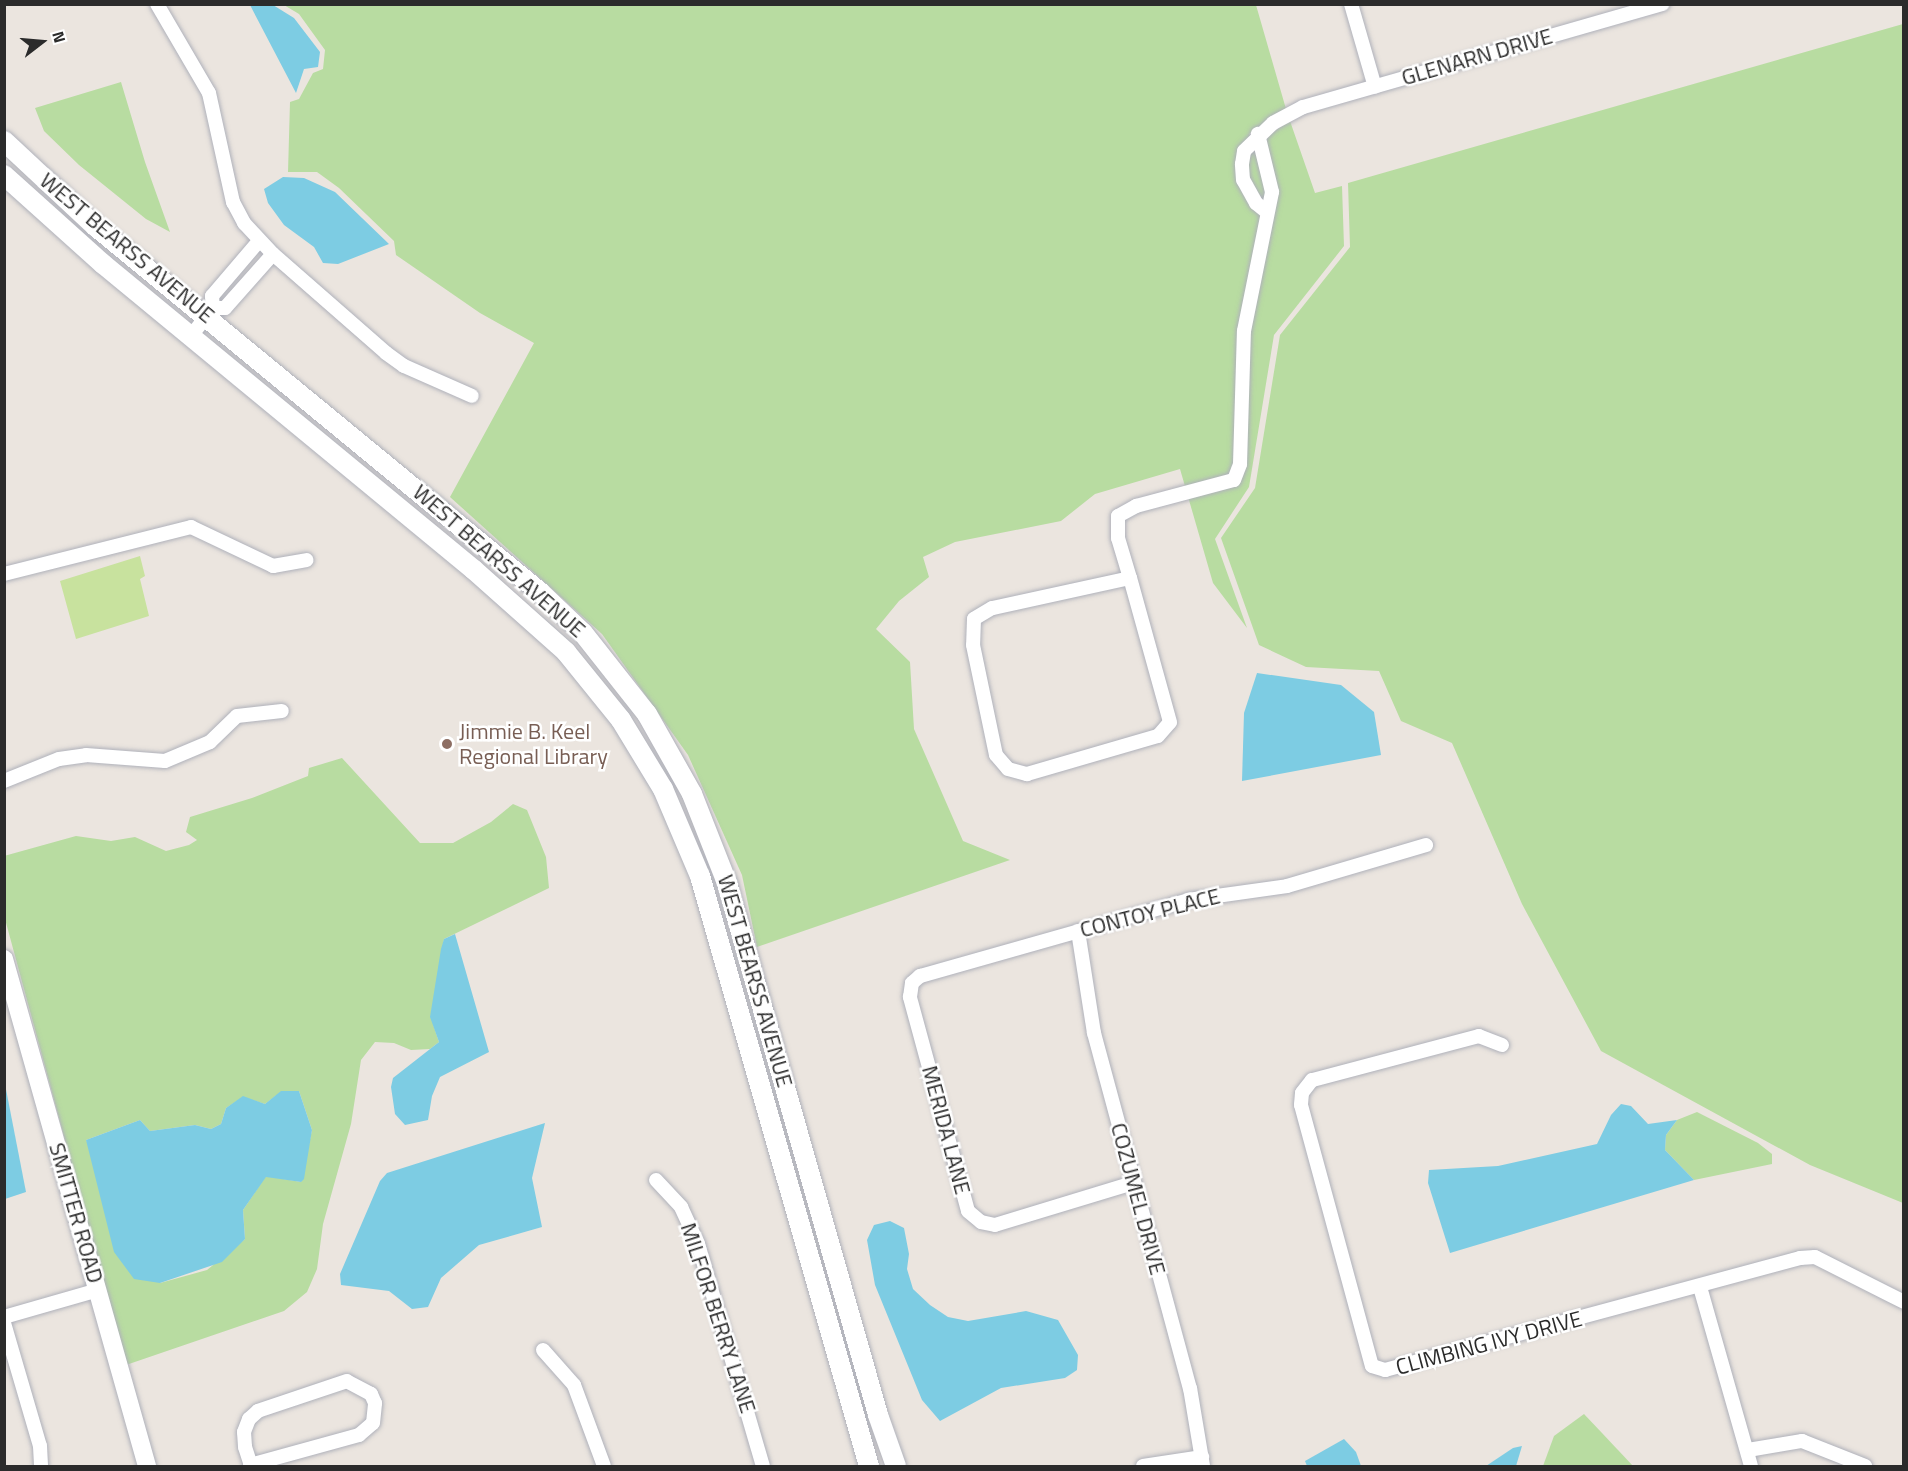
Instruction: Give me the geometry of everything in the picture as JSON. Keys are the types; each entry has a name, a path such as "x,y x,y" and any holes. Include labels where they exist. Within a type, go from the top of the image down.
{"main road":[{"name":"WEST BEARSS AVENUE","path":"4,141 95,226 210,312 540,592 583,633 659,733 712,839 736,912 878,1415 896,1467"},
{"name":"WEST BEARSS AVENUE","path":"4,175 80,244 473,569 586,673 638,746 674,812 710,908 869,1467"},
{"path":"473,569 498,568 565,627 583,633"}],"street":[{"path":"157,4 209,93 233,202 259,241 396,360 472,396"},
{"name":"GLENARN DRIVE","path":"1351,4 1374,87 1663,4"},
{"path":"1267,212 1257,203 1243,180 1244,151 1258,134 1303,107 1374,87"},
{"path":"1130,578 992,608 974,619 973,645 996,755 1008,769 1027,774 1158,736 1170,722 1130,578 1118,538 1118,516 1136,506 1234,480 1240,464 1244,332 1272,192 1258,134"},
{"path":"191,336 210,312 212,296 259,241"},
{"path":"210,312 225,308 273,254"},
{"path":"4,574 191,527 273,566 306,561"},
{"path":"4,782 59,759 86,756 165,761 210,742 237,716 282,711"},
{"name":"CONTOY PLACE","path":"912,983 920,976 1188,900 1287,886 1426,845"},
{"name":"COZUMEL DRIVE","path":"1078,931 1094,1033 1190,1388 1202,1462"},
{"name":"SMITTER ROAD","path":"4,959 147,1467"},
{"name":"MERIDA LANE","path":"912,983 909,997 968,1211 981,1222 995,1225 1133,1183"},
{"name":"CLIMBING IVY DRIVE","path":"1502,1045 1479,1036 1312,1080 1302,1093 1301,1105 1372,1366 1385,1370 1815,1257 1904,1302"},
{"name":"MILFOR BERRY LANE","path":"656,1180 681,1207 698,1244 763,1467"},
{"path":"1700,1287 1751,1467"},
{"path":"4,1317 98,1290"},
{"path":"4,1323 40,1446 41,1467"},
{"path":"543,1350 574,1385 604,1467"},
{"path":"347,1382 371,1394 375,1403 373,1423 359,1435 251,1466 244,1432 249,1419 258,1411 347,1382"},
{"path":"1748,1450 1802,1440 1865,1467"},
{"path":"1143,1467 1202,1462"}],"green space":[{"path":"284,5 1256,5 1286,109 1249,134 1257,143 1290,121 1315,193 1342,186 1344,246 1274,335 1249,487 1215,539 1247,628 1213,583 1180,469 1095,494 1061,521 955,542 923,557 929,577 899,601 876,629 910,662 914,729 963,841 1010,860 757,947 742,875 688,755 602,634 450,497 534,343 480,313 396,255 394,241 339,188 317,172 288,172 290,102 299,99 313,73 323,69 325,50 299,14"},
{"path":"1904,24 1903,1203 1810,1165 1601,1051 1522,904 1452,743 1401,721 1379,671 1306,667 1259,645 1221,538 1255,488 1280,335 1350,247 1348,183"},
{"path":"121,82 145,162 170,232 146,219 79,165 44,131 35,108"},
{"path":"140,556 145,576 140,579 149,616 76,639 60,581"},
{"path":"342,758 420,843 453,843 491,822 513,804 527,810 546,857 549,888 444,939 433,1024 439,1042 430,1049 411,1050 394,1043 375,1042 361,1060 351,1124 323,1224 317,1269 307,1292 284,1311 126,1365 5,919 4,856 76,836 111,841 135,837 166,851 189,845 197,840 186,832 190,817 252,798 308,776 309,768","holes":["282,1091 299,1091 312,1130 301,1182 266,1176 243,1210 245,1239 207,1270 160,1283 86,1140 140,1120 150,1131 195,1125 211,1129 221,1124 226,1108 243,1097 265,1104"]},
{"path":"1697,1112 1758,1143 1772,1154 1772,1164 1694,1180 1665,1150 1666,1135 1677,1120"},
{"path":"1584,1414 1633,1466 1543,1466 1554,1436"}],"water":[{"path":"250,5 273,5 294,18 320,52 318,67 304,69 296,93"},
{"path":"283,177 304,178 335,192 389,244 338,264 323,263 314,247 284,225 268,203 264,189"},
{"path":"1257,673 1341,685 1374,712 1381,755 1242,781 1244,713"},
{"path":"455,934 489,1052 440,1077 432,1096 428,1120 405,1125 395,1114 391,1087 393,1078 439,1042 430,1017 444,939"},
{"path":"4,1079 26,1192 5,1199 4,1199"},
{"path":"281,1091 299,1091 312,1130 304,1179 301,1182 266,1177 243,1210 245,1239 222,1262 160,1283 134,1279 114,1252 86,1140 140,1120 150,1131 195,1125 211,1129 221,1124 226,1108 243,1096 265,1104"},
{"path":"1621,1104 1631,1106 1648,1124 1677,1120 1666,1135 1665,1150 1694,1180 1450,1253 1428,1183 1429,1170 1498,1166 1597,1144 1611,1115"},
{"path":"545,1123 532,1178 542,1227 479,1245 441,1278 428,1307 412,1309 389,1291 341,1285 340,1274 380,1181 387,1173"},
{"path":"890,1221 904,1228 909,1254 907,1269 913,1289 930,1305 948,1317 968,1321 1026,1311 1058,1320 1078,1355 1077,1370 1065,1378 1001,1388 940,1421 922,1400 875,1285 867,1240 874,1225"},
{"path":"1344,1439 1356,1452 1361,1466 1307,1466 1305,1461"},
{"path":"1522,1446 1516,1466 1486,1466 1513,1448"}],"place":[{"name":"Jimmie B. Keel Regional Library","path":"447,744"}]}
